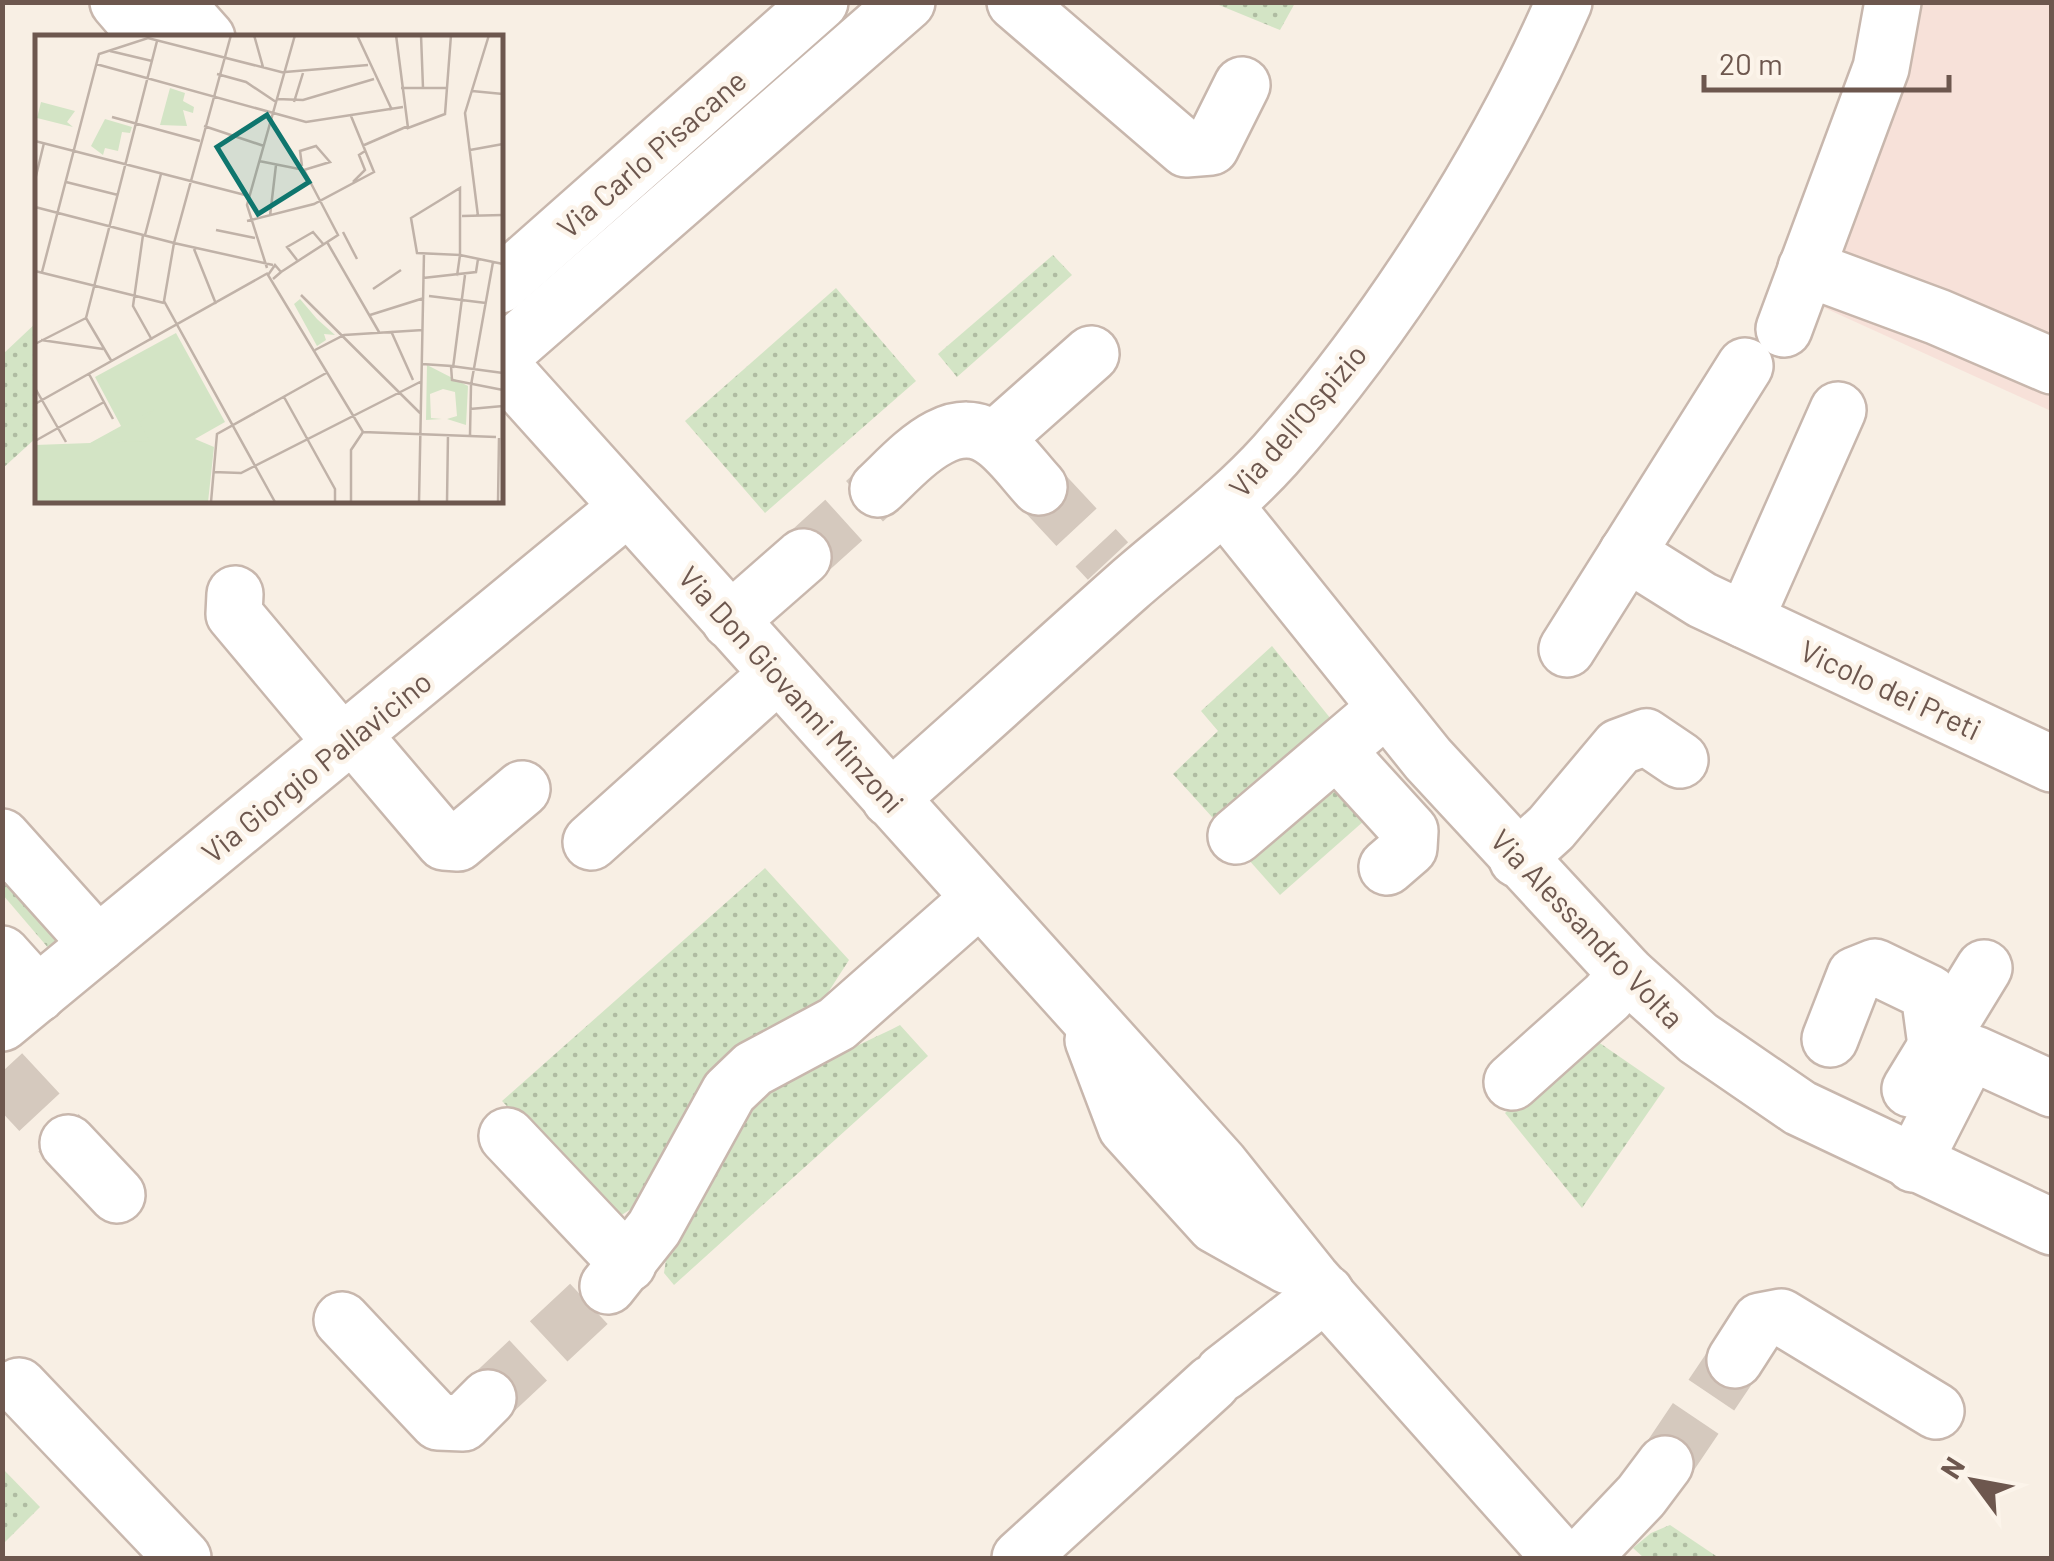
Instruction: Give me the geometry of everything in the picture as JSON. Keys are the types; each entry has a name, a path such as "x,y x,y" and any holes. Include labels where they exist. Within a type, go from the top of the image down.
{"street":[{"path":"118,2 146,35"},
{"path":"176,2 204,35"},
{"path":"502,359 907,2"},
{"path":"1015,2 1186,148 1211,147 1242,85"},
{"name":"Via dell'Ospizio","path":"890,799 1118,573 1224,505 1274,456 1346,368 1418,266 1544,49 1564,2"},
{"path":"1784,330 1881,68 1894,2"},
{"name":"Via Carlo Pisacane","path":"502,283 811,11"},
{"path":"1806,268 1938,316 2052,366"},
{"path":"995,440 1091,354"},
{"name":"Via Don Giovanni Minzoni","path":"502,363 1220,1164 1534,1550"},
{"path":"1567,649 1745,366"},
{"path":"1738,617 1838,410"},
{"path":"878,489 934,438 968,429 995,440 1039,487"},
{"name":"Via Alessandro Volta","path":"1224,505 1386,710 1517,859 1628,974 1698,1038 1800,1108 2052,1228"},
{"name":"Via Giorgio Pallavicino","path":"20,1008 628,507"},
{"name":"Vicolo dei Preti","path":"1627,553 1702,600 2052,764"},
{"path":"730,621 804,557"},
{"path":"235,594 234,614 444,842 458,843 522,789"},
{"path":"591,842 778,674"},
{"path":"1236,836 1386,710"},
{"path":"1517,859 1551,828 1619,747 1646,736 1680,760"},
{"path":"1338,752 1410,831 1409,848 1388,867"},
{"path":"2,837 98,944"},
{"path":"507,1136 618,1275 654,1228 729,1092 753,1070 837,1024 980,898"},
{"path":"2,954 20,1008"},
{"path":"1830,1039 1856,975 1875,967 1928,993 1936,1045"},
{"path":"1895,1156 1936,1045 1984,968"},
{"path":"1512,1082 1628,974"},
{"path":"1895,1156 1966,1058 1975,1054 2052,1089"},
{"path":"68,1142 117,1196"},
{"path":"1020,1558 1319,1286"},
{"path":"1735,1360 1760,1321 1781,1317 1936,1411"},
{"path":"342,1320 438,1422 463,1423 488,1398"},
{"path":"18,1386 183,1558"},
{"path":"1582,1558 1642,1496 1665,1464"}],"shaded area":[{"path":"1907,3 2051,5 2051,411 1816,304"}],"green space":[{"path":"1214,3 1295,3 1280,30"},
{"path":"1053,255 1072,275 957,377 938,354"},
{"path":"836,288 916,381 765,513 685,421"},
{"path":"35,324 35,439 3,468 3,354"},
{"path":"1272,646 1339,729 1222,828 1173,774 1218,731 1201,711"},
{"path":"1325,778 1373,813 1280,895 1240,850"},
{"path":"765,868 849,960 818,1008 717,1068 634,1207 617,1218 502,1101"},
{"path":"2,879 58,942 50,950 3,895"},
{"path":"900,1025 928,1056 674,1285 664,1273 666,1260 730,1131 764,1097 785,1083"},
{"path":"1591,1037 1665,1088 1582,1208 1505,1113"},
{"path":"3,1469 40,1507 3,1544"},
{"path":"1670,1525 1719,1558 1644,1558 1633,1548 1651,1533"}],"tunnel":[{"path":"1039,487 1108,561"},
{"path":"803,557 878,489"},
{"path":"2,1072 68,1143"},
{"path":"488,1398 608,1286"},
{"path":"1665,1464 1735,1360"}]}
